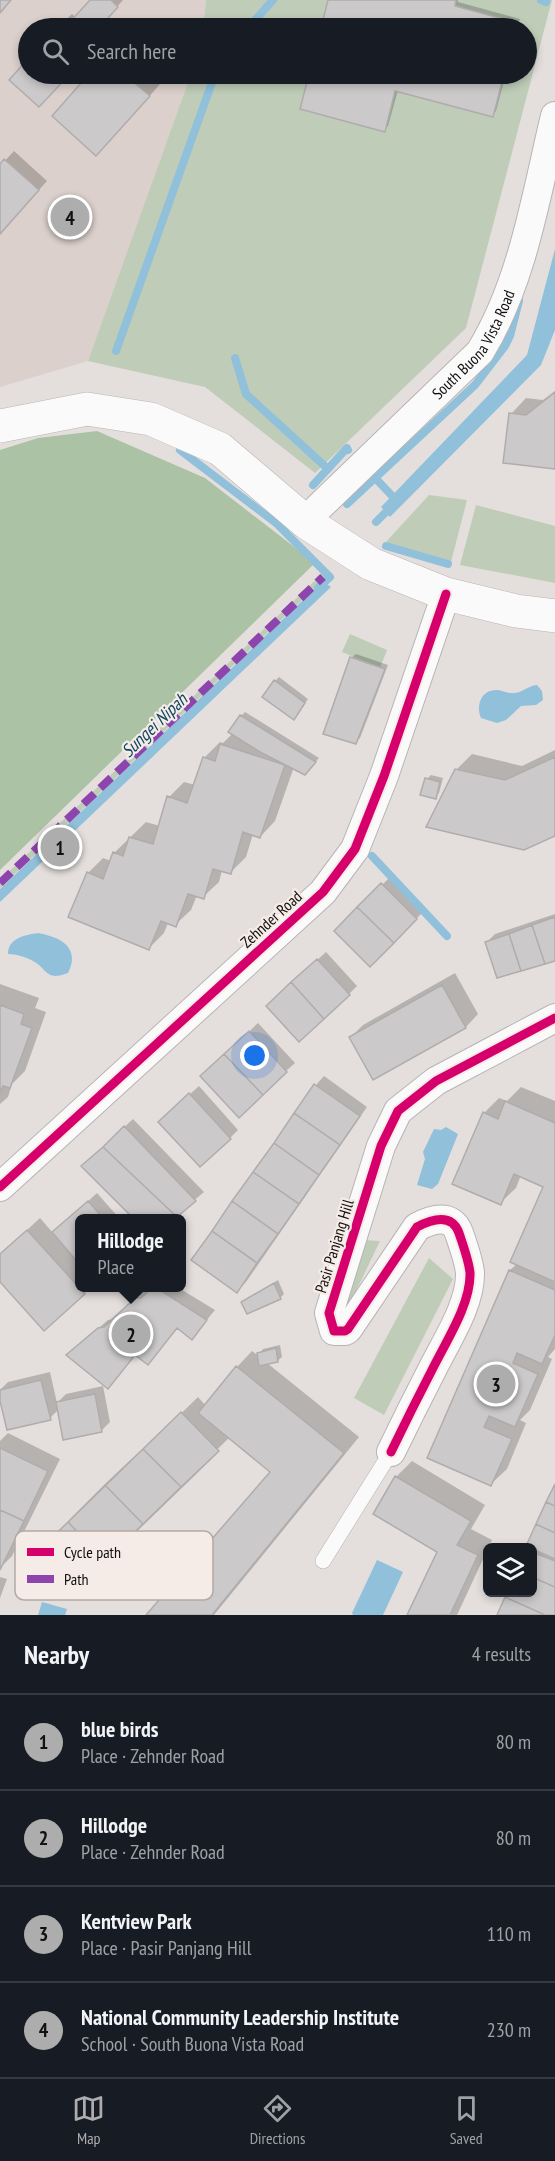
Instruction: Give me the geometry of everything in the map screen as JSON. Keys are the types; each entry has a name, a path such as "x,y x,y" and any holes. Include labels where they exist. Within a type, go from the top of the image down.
{"street":[{"name":"South Buona Vista Road","path":"307,523 318,508 480,352 494,329 519,262 555,116"},
{"path":"0,426 87,409 151,419 220,449 307,523 371,564 446,594 516,611 555,616"},
{"name":"Zehnder Road","path":"0,1187 323,892 355,849 377,795 446,594"},
{"name":"Pasir Panjang Hill","path":"390,1452 448,1338 467,1295 470,1272 458,1229 443,1218 431,1220 417,1227 348,1329 345,1332 334,1331 329,1313 381,1146 398,1111 436,1081 555,1018"}],"lane":[{"path":"322,1561 390,1452"}],"shaded area":[{"path":"0,0 206,0 204,18 18,18 18,84 187,84 88,361 0,387"}],"green space":[{"path":"206,0 552,0 537,57 537,18 204,18"},
{"path":"187,84 530,84 466,328 315,473 205,387 88,361"},
{"path":"97,431 205,478 315,563 0,870 0,450 38,438"},
{"path":"429,495 467,500 451,562 385,543"},
{"path":"476,505 555,526 555,583 460,565"},
{"path":"324,572 328,573 327,576 0,888 0,880"},
{"path":"350,634 387,650 380,668 342,652"},
{"path":"363,1240 380,1241 342,1320"},
{"path":"429,1258 453,1279 384,1415 354,1398"}],"water":[{"path":"555,249 555,330 541,365 390,517 381,507 527,355"},
{"path":"323,581 331,587 0,902 0,889"},
{"path":"537,685 542,691 543,700 536,705 521,706 506,720 497,723 481,718 479,704 486,693 496,690 515,693"},
{"path":"38,933 54,937 70,950 72,956 68,973 51,975 30,960 8,954 14,941 23,936"},
{"path":"446,1127 458,1134 438,1184 432,1189 417,1185 425,1159 423,1152 434,1129 441,1130"},
{"path":"377,1560 403,1572 383,1615 353,1615 352,1613"},
{"path":"42,1602 67,1609 65,1615 38,1615"}],"building":[{"path":"0,0 11,0 0,13"},
{"path":"90,0 111,0 118,7 108,18 74,18"},
{"path":"328,0 456,0 455,6 499,18 324,18"},
{"path":"18,70 18,84 61,84 39,107 9,80"},
{"path":"80,84 136,84 150,96 96,156 52,116"},
{"path":"306,84 501,84 493,117 395,91 385,132 300,109"},
{"path":"4,159 39,190 0,234 0,164"},
{"path":"555,392 555,469 503,463 509,413 526,415"},
{"path":"350,657 385,669 356,744 323,734"},
{"path":"274,680 305,703 294,720 262,697"},
{"path":"240,715 316,762 305,775 260,752 228,732"},
{"path":"220,744 285,765 260,838 243,832 231,874 213,869 204,899 188,894 176,927 161,921 149,950 68,917 87,872 103,879 113,852 123,856 129,837 153,844 167,796 187,803 203,757 215,761"},
{"path":"555,757 555,836 524,850 426,827 455,769 505,780"},
{"path":"425,778 440,782 436,799 420,795"},
{"path":"381,883 417,919 394,943 357,907"},
{"path":"357,907 394,943 370,967 334,931"},
{"path":"555,917 555,961 545,964 532,925"},
{"path":"532,925 545,964 521,971 509,934"},
{"path":"509,934 521,971 497,978 485,942"},
{"path":"317,959 350,995 324,1019 291,982"},
{"path":"291,982 324,1019 299,1042 266,1006"},
{"path":"442,985 466,1028 373,1080 349,1037"},
{"path":"0,1005 24,1014 21,1024 32,1028 10,1088 3,1086 0,1093"},
{"path":"249,1031 287,1072 263,1095 224,1054"},
{"path":"224,1054 263,1095 239,1118 200,1076"},
{"path":"314,1084 360,1116 340,1145 294,1113"},
{"path":"189,1093 231,1139 200,1167 158,1122"},
{"path":"505,1101 555,1123 555,1282 510,1262 543,1187 514,1174 501,1205 452,1184 483,1112 498,1119"},
{"path":"294,1113 340,1145 319,1175 274,1143"},
{"path":"124,1126 196,1201 181,1214 174,1214 103,1147"},
{"path":"274,1143 319,1175 299,1204 253,1172"},
{"path":"103,1147 174,1214 129,1214 81,1166"},
{"path":"253,1172 299,1204 278,1234 232,1201"},
{"path":"88,1201 99,1214 75,1214 75,1259 52,1232"},
{"path":"232,1201 278,1234 257,1263 212,1231"},
{"path":"27,1230 75,1283 75,1292 85,1294 44,1331 0,1282 0,1254"},
{"path":"212,1231 257,1263 237,1293 191,1260"},
{"path":"509,1270 555,1290 555,1335 542,1364 517,1353 513,1363 538,1374 515,1427 489,1416 484,1427 512,1439 491,1486 427,1458"},
{"path":"274,1283 281,1299 247,1314 241,1302"},
{"path":"148,1292 163,1292 207,1320 192,1340 177,1328 148,1365 135,1355 108,1389 66,1355 98,1328 104,1327 135,1298 141,1298"},
{"path":"276,1348 278,1362 259,1366 257,1353"},
{"path":"236,1366 344,1453 212,1615 146,1615 159,1600 213,1600 213,1538 270,1472 198,1413"},
{"path":"41,1380 51,1420 7,1430 0,1401 0,1390"},
{"path":"95,1394 102,1432 63,1440 56,1402"},
{"path":"181,1412 219,1451 181,1487 143,1449"},
{"path":"181,1412 219,1451 136,1531 59,1531"},
{"path":"0,1448 48,1471 24,1521 0,1510"},
{"path":"143,1449 181,1487 143,1524 105,1485"},
{"path":"395,1476 471,1521 457,1545 478,1555 450,1615 407,1615 437,1552 373,1514"},
{"path":"555,1484 555,1506 546,1502"},
{"path":"105,1485 143,1524 136,1531 77,1531 68,1522"},
{"path":"546,1502 555,1506 555,1533 536,1524"},
{"path":"0,1510 24,1521 19,1531 15,1531 15,1539 0,1570"},
{"path":"68,1522 77,1531 59,1531"},
{"path":"536,1524 555,1533 555,1559 537,1551 537,1543 527,1543"},
{"path":"537,1554 555,1561 555,1587 537,1579"},
{"path":"537,1579 555,1587 555,1615 545,1615 505,1597 537,1597"},
{"path":"505,1597 545,1615 497,1615"}],"waterway":[{"path":"257,18 273,0"},
{"path":"541,0 546,2"},
{"path":"116,351 211,84"},
{"path":"347,504 475,385 505,346 510,336 519,301"},
{"path":"235,358 246,394 328,469"},
{"path":"313,485 347,448 348,450"},
{"path":"180,450 276,523 278,522"},
{"path":"377,480 397,501"},
{"name":"Sungei Nipah","path":"376,522 392,506"},
{"path":"276,523 330,577 318,588"},
{"path":"386,546 448,564"},
{"path":"372,856 447,936"}],"marked path":[{"path":"0,883 323,577"}],"cycle path":[{"path":"0,1187 323,892 355,849 384,776 446,594"},
{"path":"391,1452 457,1321 467,1297 470,1273 459,1233 452,1222 435,1220 423,1224 417,1227 348,1329 334,1331 329,1313 381,1146 398,1111 436,1081 555,1018"}],"place":[{"name":"National Community Leadership Institute","path":"70,217"},
{"name":"blue birds","path":"60,847"},
{"name":"Hillodge","path":"131,1334"},
{"name":"Kentview Park","path":"496,1384"}]}
